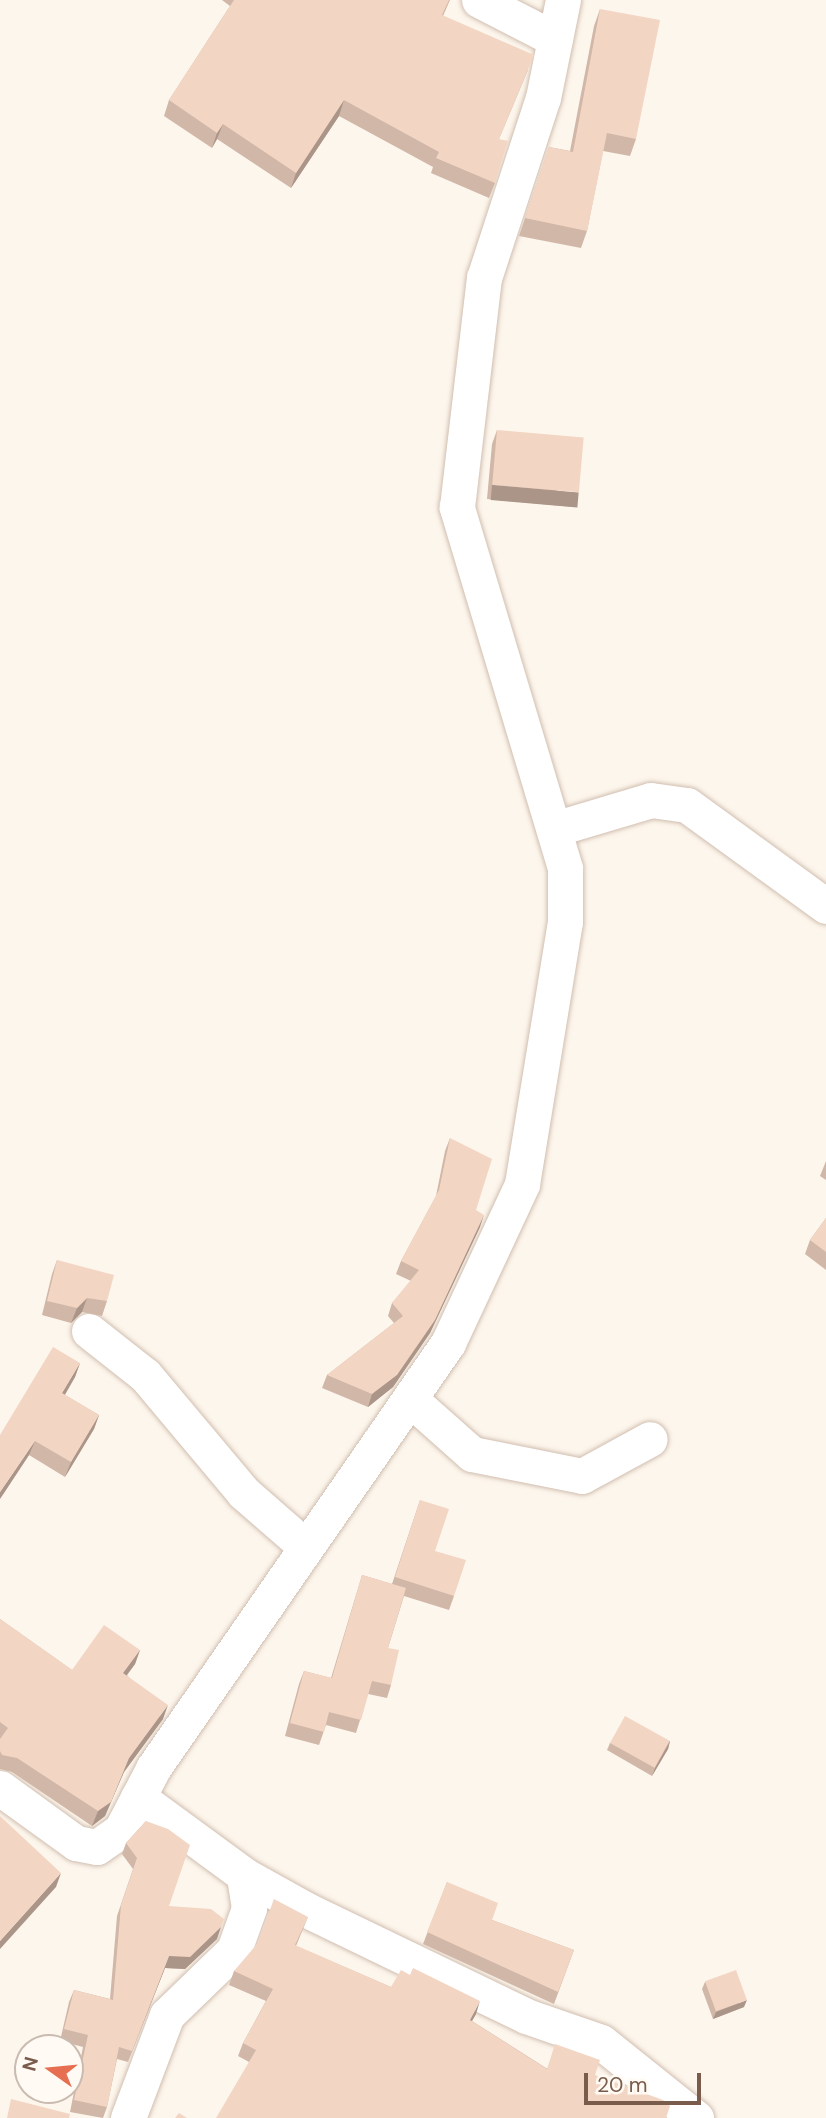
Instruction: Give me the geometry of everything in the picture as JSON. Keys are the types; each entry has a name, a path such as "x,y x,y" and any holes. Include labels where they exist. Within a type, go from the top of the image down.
{"street":[{"path":"479,0 555,39"},
{"path":"0,1788 76,1843 97,1847 121,1830 138,1797 306,1547 448,1343 509,1219 530,1150 565,922 565,868 457,507 484,278 555,39 563,0"},
{"path":"554,829 651,800 687,805 826,906"},
{"path":"89,1331 145,1375 244,1493 306,1547"},
{"path":"410,1399 472,1454 582,1476 650,1439"},
{"path":"138,1797 243,1875 526,2016 601,2042 696,2118"},
{"path":"128,2118 167,2015 234,1950 249,1908 243,1875"}],"building":[{"path":"234,0 449,0 442,15 534,55 499,139 508,141 495,183 436,158 439,152 344,100 296,173 223,124 217,133 169,100"},
{"path":"600,9 660,20 636,139 607,133 587,231 525,218 549,147 573,152"},
{"path":"497,430 584,438 579,492 492,485"},
{"path":"450,1138 492,1159 476,1210 484,1215 435,1320 397,1375 372,1394 327,1375 403,1316 392,1303 419,1270 401,1261 439,1190"},
{"path":"826,1218 826,1252 810,1240"},
{"path":"57,1260 114,1275 107,1301 87,1298 77,1308 47,1301"},
{"path":"53,1347 80,1363 62,1393 99,1415 71,1462 35,1441 0,1492 0,1435"},
{"path":"420,1500 449,1509 435,1551 466,1560 454,1596 395,1577"},
{"path":"362,1575 406,1588 388,1648 399,1650 391,1685 372,1681 361,1720 329,1712 324,1732 290,1723 304,1671 332,1678"},
{"path":"0,1619 72,1670 104,1625 140,1650 123,1673 168,1705 129,1758 111,1802 98,1811 17,1758 2,1755 0,1739 8,1728 0,1722"},
{"path":"625,1716 670,1741 655,1768 610,1743"},
{"path":"0,1816 61,1873 0,1941"},
{"path":"146,1821 168,1829 190,1845 169,1906 211,1909 224,1919 221,1927 190,1957 169,1956 132,2051 119,2047 107,2107 84,2102 84,2054 88,2035 64,2029 74,1990 113,2000 121,1905 137,1858 126,1843"},
{"path":"447,1882 498,1903 492,1920 574,1950 558,1992 427,1932"},
{"path":"274,1899 308,1917 295,1945 391,1987 401,1970 410,1975 413,1968 480,2001 470,2020 547,2069 555,2044 600,2060 595,2075 663,2100 670,2106 666,2118 216,2118 256,2050 243,2043 273,1989 234,1971 257,1944"},
{"path":"736,1970 747,2000 716,2011 705,1981"},
{"path":"11,2099 14,2100 14,2104 31,2104 70,2114 69,2118 7,2118"}]}
